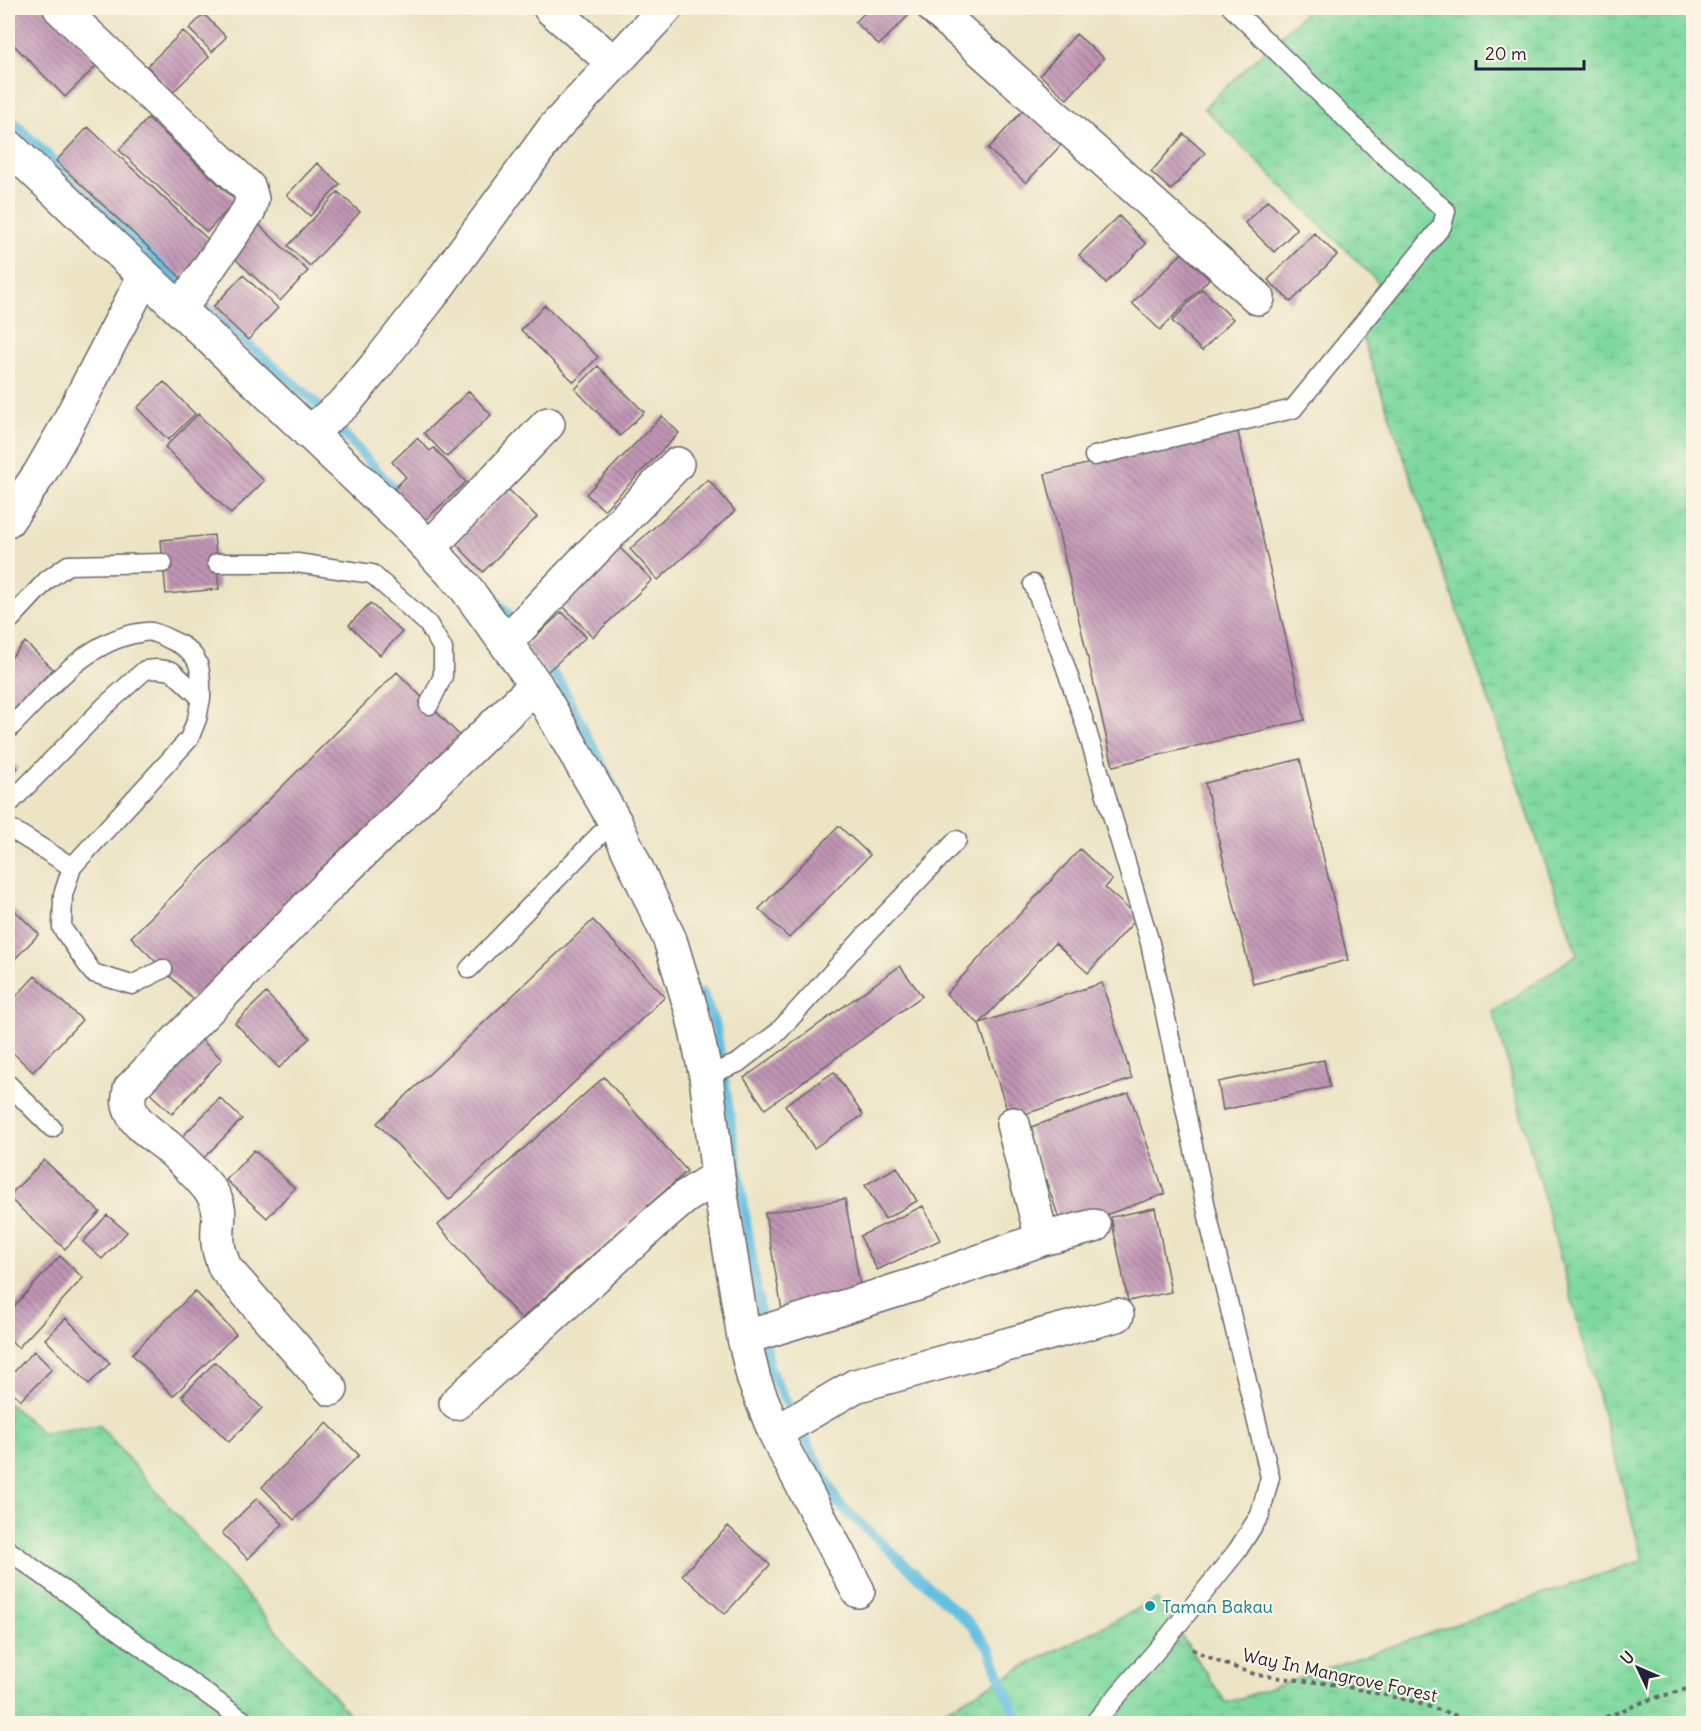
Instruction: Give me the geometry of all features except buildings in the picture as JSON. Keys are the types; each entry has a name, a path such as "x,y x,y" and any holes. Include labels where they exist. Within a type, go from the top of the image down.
{"street":[{"path":"60,8 249,188 252,199 249,210 180,309"},
{"path":"550,8 614,63"},
{"path":"326,419 430,297 554,128 666,8"},
{"path":"934,8 1258,298"},
{"path":"8,146 180,309 326,419 411,529 465,587 536,685 614,820 670,940 684,981 706,1076 718,1176 744,1338 754,1380 775,1432 858,1591"},
{"path":"13,501 40,474 90,384 144,277"},
{"path":"429,549 548,424"},
{"path":"506,642 677,464"},
{"path":"330,1389 225,1268 217,1239 219,1208 211,1192 170,1149 138,1122 131,1113 128,1103 130,1089 327,887 536,685"},
{"path":"1013,1124 1042,1239"},
{"path":"456,1403 651,1226 685,1197 718,1176"},
{"path":"744,1338 917,1284 1042,1239 1094,1226"},
{"path":"775,1432 855,1386 1118,1315"}],"lane":[{"path":"1094,456 1293,409 1442,226 1446,211 1380,152 1233,8"},
{"path":"8,622 47,580 68,565 163,563"},
{"path":"217,563 297,563 372,574 428,624 443,649 443,676 429,705"},
{"path":"1033,584 1058,645 1085,724 1150,943 1210,1226 1270,1478 1260,1515 1237,1551 1168,1637 1093,1724"},
{"path":"8,730 53,684 98,646 130,634 150,631 186,647 197,661 202,676 201,698 197,719 189,739 72,867 63,895 62,928 93,973 132,985 163,969"},
{"path":"8,805 105,706 145,670 172,671 201,698"},
{"path":"470,969 614,820"},
{"path":"8,827 72,867"},
{"path":"706,1076 738,1063 778,1032 865,936 957,840"},
{"path":"8,1084 52,1128"},
{"path":"8,1550 248,1724"}],"path":[{"name":"Way In Mangrove Forest","path":"1195,1650 1221,1663 1257,1675 1339,1685 1412,1701 1480,1724"},
{"path":"1589,1724 1648,1700 1694,1687"}],"green space":[{"path":"1310,8 1693,8 1693,1723 920,1724 1021,1668 1157,1599 1226,1703 1643,1560 1493,1012 1577,954 1359,328 1390,294 1204,108"},
{"path":"8,1403 43,1433 99,1425 357,1723 8,1723"}],"waterway":[{"path":"8,117 214,316 313,400 404,500"},
{"path":"483,587 517,624"},
{"path":"542,659 561,684 617,794"},
{"path":"702,993 716,1027 769,1368 838,1503 972,1626 989,1648 1019,1724"}],"place":[{"name":"Taman Bakau","path":"1150,1606"}]}
